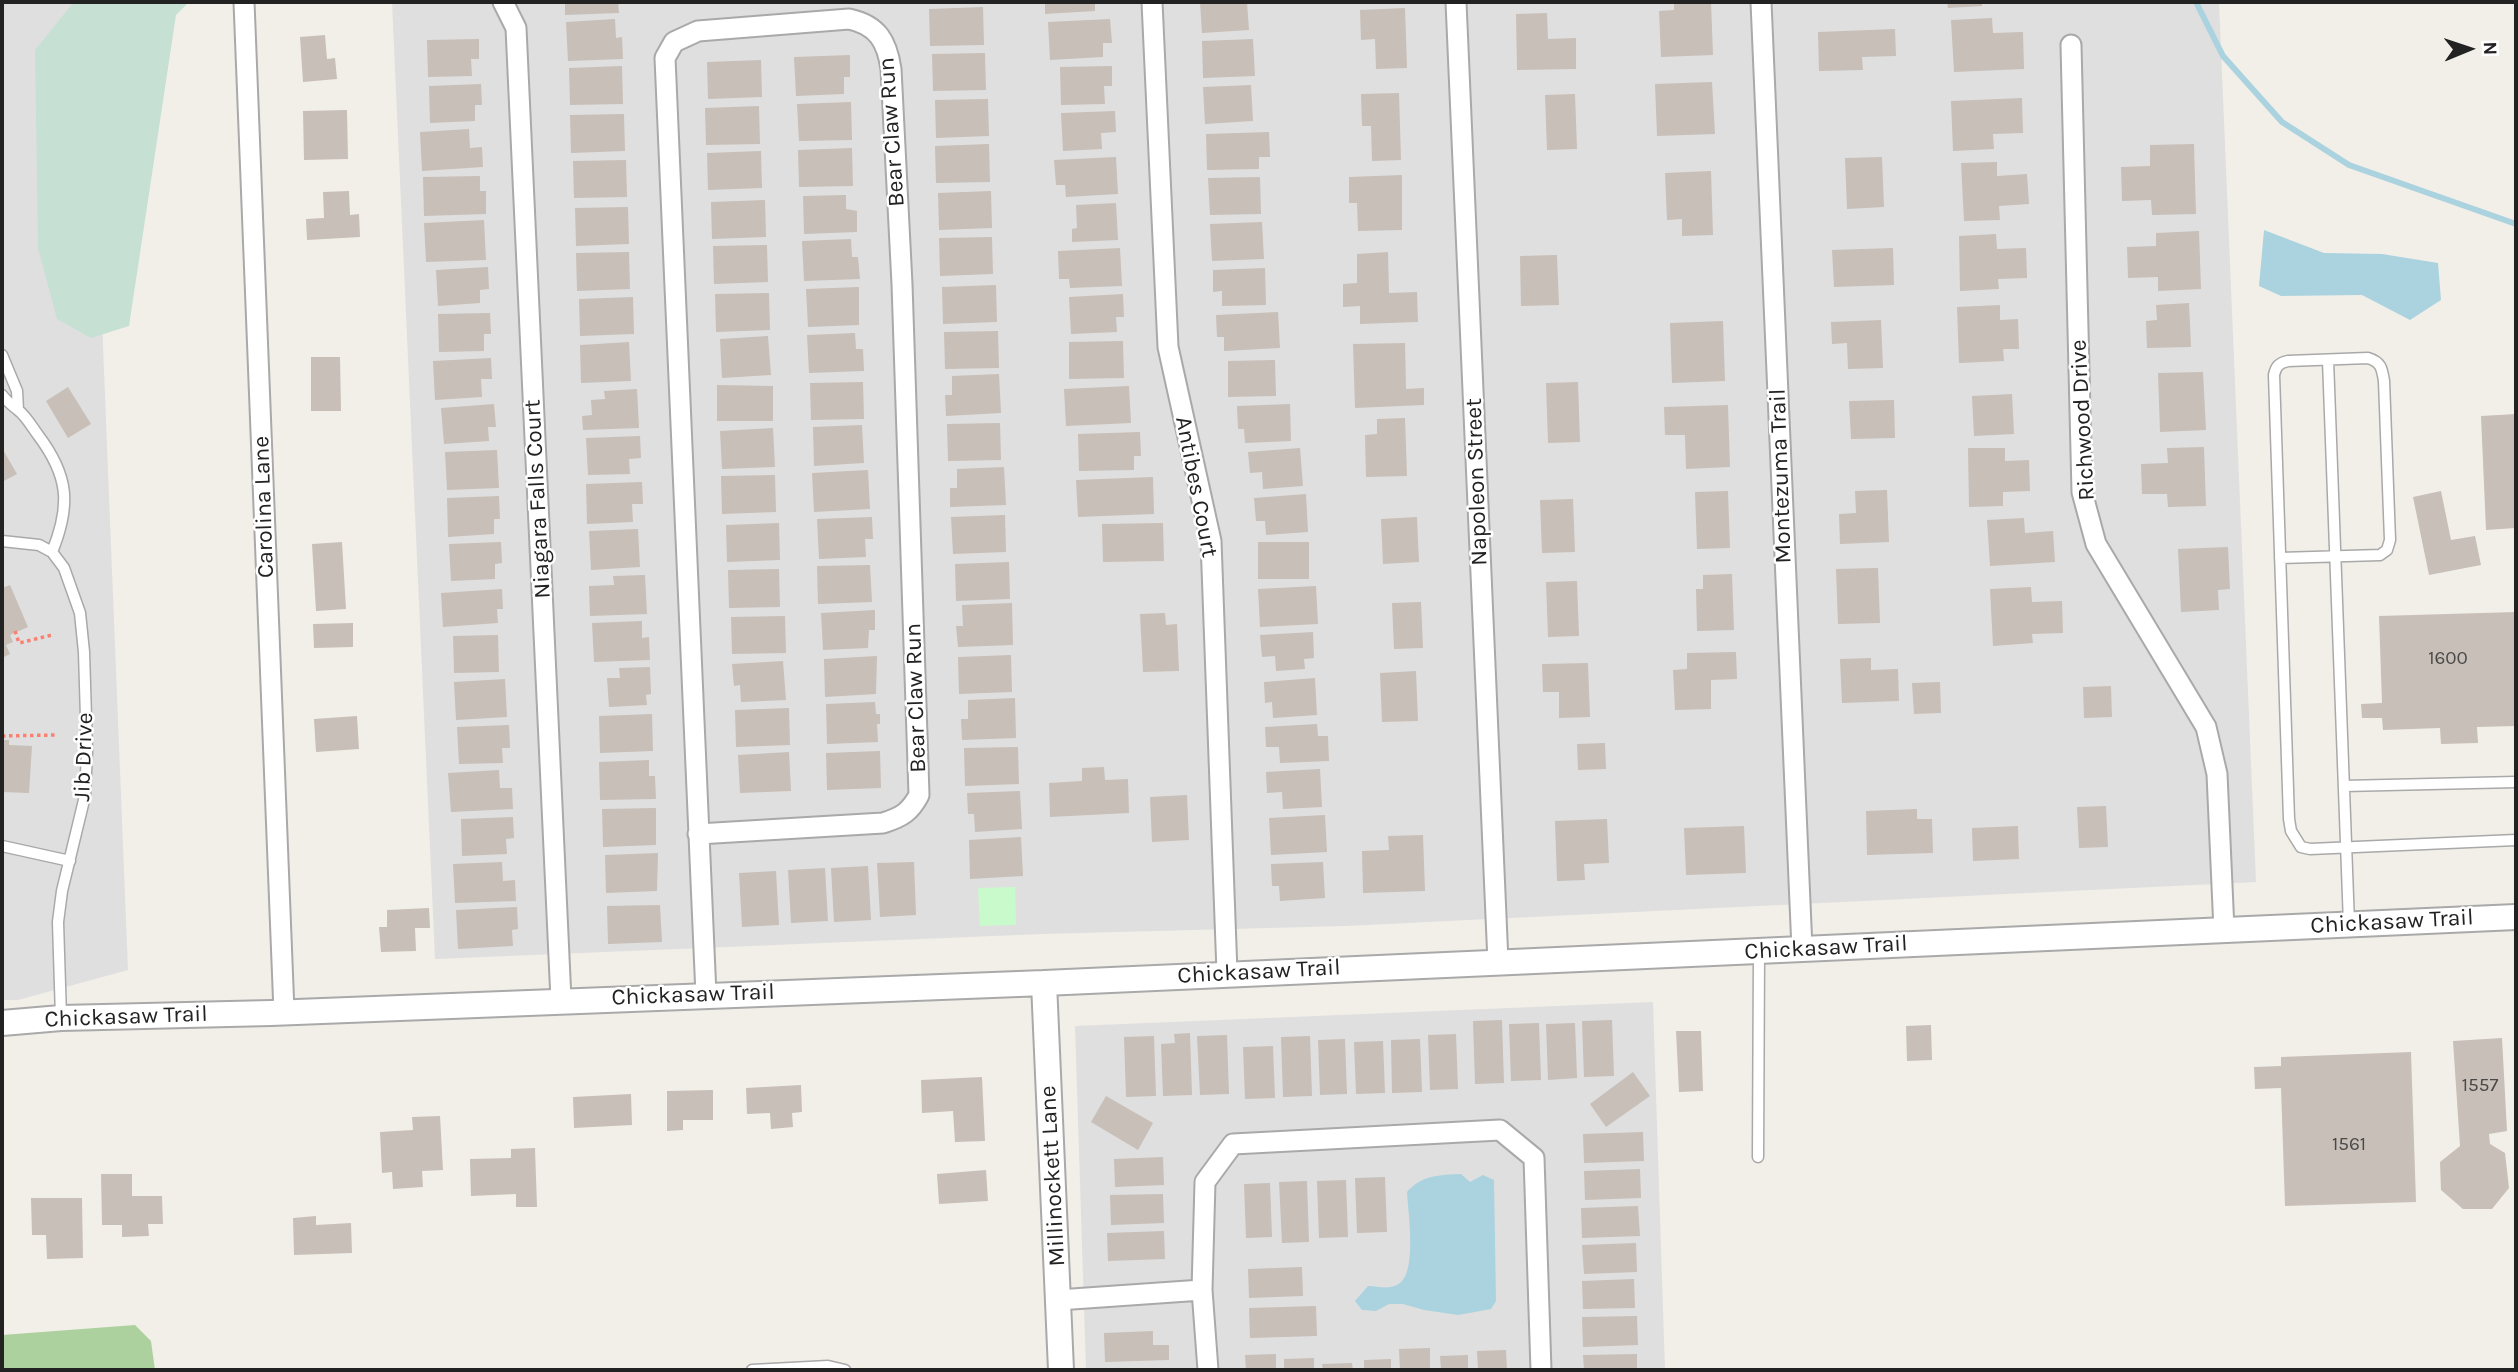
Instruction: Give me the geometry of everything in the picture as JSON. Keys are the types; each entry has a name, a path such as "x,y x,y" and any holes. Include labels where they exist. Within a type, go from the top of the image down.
{"street":[{"name":"Carolina Lane","path":"244,2 284,1012"},
{"name":"Niagara Falls Court","path":"503,2 516,29 561,1000"},
{"name":"Antibes Court","path":"1152,2 1168,347 1211,541 1227,974"},
{"name":"Napoleon Street","path":"1456,2 1498,962"},
{"name":"Montezuma Trail","path":"1761,2 1802,949"},
{"name":"Bear Claw Run","path":"698,834 883,823 903,817 919,795 902,298 891,69 879,33 861,21 849,19 698,31 674,42 665,58 698,834 706,995"},
{"name":"Richwood Drive","path":"2071,45 2082,492 2096,544 2206,727 2217,774 2224,930"},
{"name":"Chickasaw Trail","path":"2,1023 61,1018 284,1012 1044,982 2516,916"},
{"name":"Millinockett Lane","path":"1044,982 1061,1370"},
{"path":"1208,1370 1202,1290 1205,1182 1233,1143 1500,1130 1534,1158 1541,1370"},
{"path":"1058,1300 1202,1290"}],"lane":[{"path":"2,355 17,391 19,410"},
{"path":"2280,558 2380,555 2387,550 2390,540 2384,381 2382,368 2376,360 2368,358 2281,362 2274,375 2280,558 2291,831 2301,847 2310,849 2516,840"},
{"path":"2328,360 2349,924"},
{"path":"2,395 19,410 51,452 63,482 66,506 52,552 39,545 2,541"},
{"name":"Jib Drive","path":"52,552 72,586 80,613 88,751 85,796 62,891 58,922 61,1018"},
{"path":"2344,786 2516,782"},
{"path":"2,846 70,861"},
{"path":"1758,1157 1759,951"},
{"path":"752,1370 828,1366 845,1370"}],"path":[{"path":"15,631 19,643 52,635"},
{"path":"2,736 57,735"}],"shaded area":[{"path":"2,2 94,2 103,346 128,970 18,1000 2,1000"},
{"path":"392,2 2219,2 2256,882 1345,926 1042,934 435,959"},
{"path":"1653,1002 1665,1370 1086,1370 1075,1026"}],"green space":[{"path":"74,2 189,2 176,15 129,326 91,338 57,319 38,248 35,50"},
{"path":"1015,887 1016,925 980,926 978,888"},
{"path":"135,1325 151,1341 155,1370 2,1370 2,1335"}],"water":[{"path":"2264,230 2324,253 2382,254 2438,263 2441,300 2410,320 2362,295 2281,296 2259,286"},
{"path":"1461,1174 1470,1182 1483,1175 1494,1180 1496,1301 1491,1309 1458,1315 1403,1304 1389,1304 1376,1311 1362,1310 1355,1301 1368,1286 1392,1287 1400,1283 1405,1276 1410,1254 1407,1192 1425,1179"}],"building":[{"path":"565,2 618,2 619,13 565,15"},
{"path":"1045,2 1095,2 1095,11 1045,14"},
{"path":"1200,2 1247,2 1249,30 1202,33"},
{"path":"1674,2 1711,2 1713,55 1661,57 1659,11 1674,10"},
{"path":"1947,2 1982,2 1982,6 1948,8"},
{"path":"983,7 984,45 930,46 929,9"},
{"path":"1405,8 1407,68 1376,69 1375,39 1361,40 1360,10"},
{"path":"1547,13 1548,39 1576,38 1576,69 1517,70 1516,14"},
{"path":"1992,18 1993,33 2023,32 2024,69 1954,72 1951,20"},
{"path":"615,19 616,38 622,37 623,59 568,61 566,22"},
{"path":"1110,19 1112,43 1103,43 1103,57 1050,60 1048,22"},
{"path":"1895,29 1896,56 1862,57 1863,70 1819,71 1818,32"},
{"path":"325,35 327,59 335,58 337,79 303,82 300,37"},
{"path":"479,39 479,59 471,59 472,76 428,77 427,40"},
{"path":"1253,39 1255,76 1203,78 1202,41"},
{"path":"985,53 986,90 933,91 932,54"},
{"path":"850,55 850,77 844,77 844,94 796,96 794,57"},
{"path":"761,60 762,97 708,99 707,62"},
{"path":"622,66 623,104 570,105 569,68"},
{"path":"1112,66 1112,86 1104,86 1105,104 1061,105 1060,67"},
{"path":"1712,82 1715,134 1657,136 1655,84"},
{"path":"481,84 482,105 475,105 475,121 430,123 429,86"},
{"path":"1251,85 1253,121 1205,124 1203,87"},
{"path":"1399,93 1401,160 1372,161 1371,126 1362,126 1361,94"},
{"path":"1575,94 1577,149 1547,150 1545,95"},
{"path":"2022,98 2023,133 1993,134 1994,149 1953,151 1951,101"},
{"path":"988,99 989,136 936,138 935,100"},
{"path":"851,102 852,140 799,141 797,104"},
{"path":"759,106 760,144 706,145 705,108"},
{"path":"347,110 348,159 304,160 303,111"},
{"path":"1115,111 1116,132 1101,133 1102,149 1063,151 1061,113"},
{"path":"624,114 625,151 571,153 570,115"},
{"path":"469,129 470,148 482,147 483,167 422,171 420,132"},
{"path":"1269,132 1270,157 1259,157 1259,169 1207,170 1206,134"},
{"path":"989,144 990,182 936,183 935,146"},
{"path":"2194,144 2196,214 2152,215 2151,200 2122,201 2121,167 2150,166 2150,145"},
{"path":"852,148 853,186 799,187 798,150"},
{"path":"761,151 762,188 708,190 707,153"},
{"path":"1116,157 1118,194 1066,197 1065,185 1056,185 1054,160"},
{"path":"1882,157 1884,207 1847,209 1845,158"},
{"path":"626,160 627,197 574,198 573,161"},
{"path":"1997,162 1997,176 2027,174 2029,204 1999,206 2000,220 1964,221 1961,163"},
{"path":"1711,171 1713,235 1682,236 1682,219 1667,220 1665,173"},
{"path":"1402,175 1402,230 1358,231 1357,203 1349,203 1349,177"},
{"path":"480,176 480,191 486,191 486,214 424,216 423,177"},
{"path":"1260,177 1261,214 1210,215 1208,178"},
{"path":"349,191 350,215 359,214 360,237 307,240 306,219 324,218 323,192"},
{"path":"991,191 992,228 939,230 938,193"},
{"path":"846,195 846,209 857,211 857,232 804,234 803,196"},
{"path":"765,200 766,237 712,239 711,202"},
{"path":"1116,203 1118,240 1072,242 1072,229 1077,228 1076,205"},
{"path":"628,207 629,244 576,246 575,208"},
{"path":"484,220 486,260 426,262 424,223"},
{"path":"1262,222 1264,259 1212,261 1210,224"},
{"path":"2199,231 2201,289 2158,291 2158,277 2128,278 2127,247 2156,246 2156,233"},
{"path":"1996,234 1997,249 2026,248 2027,278 1998,279 1999,289 1960,291 1959,236"},
{"path":"992,237 993,274 940,276 939,238"},
{"path":"851,239 852,257 858,257 860,279 804,281 802,241"},
{"path":"767,245 768,282 714,284 713,246"},
{"path":"1120,248 1122,286 1070,288 1069,279 1059,279 1058,251"},
{"path":"1893,248 1894,285 1834,287 1832,250"},
{"path":"629,252 630,289 577,291 576,253"},
{"path":"1388,252 1389,293 1417,292 1418,322 1360,324 1360,306 1343,307 1343,284 1357,283 1357,254"},
{"path":"1557,255 1559,305 1521,306 1520,256"},
{"path":"488,267 489,289 480,290 480,303 438,306 436,270"},
{"path":"1265,268 1266,305 1222,306 1222,291 1213,292 1213,270"},
{"path":"996,285 997,322 943,324 942,287"},
{"path":"859,287 859,325 808,327 806,289"},
{"path":"769,293 770,330 716,332 715,294"},
{"path":"1123,294 1124,317 1116,317 1117,332 1071,334 1069,297"},
{"path":"633,297 634,334 580,336 579,299"},
{"path":"2189,303 2191,347 2147,348 2146,321 2157,320 2156,305"},
{"path":"2000,305 2000,320 2018,319 2019,349 2003,349 2004,361 1959,363 1957,307"},
{"path":"1278,312 1280,348 1224,351 1224,337 1217,337 1216,315"},
{"path":"490,313 491,334 484,334 484,351 439,352 438,314"},
{"path":"1881,320 1883,368 1848,369 1847,343 1832,344 1831,322"},
{"path":"1723,321 1725,381 1672,383 1670,323"},
{"path":"998,331 999,368 945,369 944,332"},
{"path":"855,333 856,349 863,349 864,371 809,373 807,335"},
{"path":"768,336 771,375 722,378 720,339"},
{"path":"1123,341 1124,378 1069,379 1069,342"},
{"path":"629,342 631,381 581,383 580,345"},
{"path":"1405,343 1406,389 1424,388 1424,405 1355,408 1353,344"},
{"path":"311,357 340,357 341,411 311,411"},
{"path":"491,358 492,379 481,379 482,397 435,400 433,361"},
{"path":"1275,360 1276,396 1228,397 1228,361"},
{"path":"2203,372 2206,430 2160,432 2158,373"},
{"path":"999,374 1001,413 946,416 945,395 952,395 952,376"},
{"path":"863,382 864,419 811,420 810,383"},
{"path":"1578,382 1580,442 1548,443 1546,383"},
{"path":"717,385 773,386 773,421 717,421"},
{"path":"1129,386 1131,423 1066,426 1064,389"},
{"path":"68,387 91,424 68,438 46,401"},
{"path":"637,389 639,428 583,430 582,416 592,415 591,400 605,399 604,391"},
{"path":"2012,394 2014,434 1974,436 1972,396"},
{"path":"1894,400 1895,438 1851,439 1849,401"},
{"path":"494,404 496,427 488,427 489,441 444,444 441,408"},
{"path":"1290,404 1291,441 1245,443 1244,429 1238,429 1237,406"},
{"path":"1728,405 1730,467 1686,469 1685,435 1665,435 1664,407"},
{"path":"2516,414 2516,528 2486,530 2481,416"},
{"path":"1405,418 1407,476 1366,477 1365,435 1377,434 1377,419"},
{"path":"1000,423 1001,460 948,461 947,424"},
{"path":"862,425 864,463 814,466 813,427"},
{"path":"773,428 775,467 722,469 720,431"},
{"path":"1140,432 1141,456 1134,456 1134,470 1079,471 1078,434"},
{"path":"640,436 641,458 629,459 630,474 588,475 586,438"},
{"path":"2204,447 2206,506 2168,507 2167,494 2142,494 2141,464 2168,463 2167,448"},
{"path":"2,448 17,474 2,482"},
{"path":"1300,448 1303,486 1263,489 1262,472 1250,473 1248,452"},
{"path":"1968,448 2005,448 2005,461 2029,460 2030,491 2003,492 2003,506 1969,507"},
{"path":"497,450 499,488 447,490 445,452"},
{"path":"1004,467 1006,505 950,507 950,488 957,488 957,469"},
{"path":"868,470 870,509 814,512 812,473"},
{"path":"775,475 776,512 722,514 721,476"},
{"path":"1153,477 1154,514 1078,517 1076,480"},
{"path":"642,482 643,504 632,504 633,522 587,524 586,484"},
{"path":"1887,490 1889,542 1840,544 1839,514 1856,513 1855,491"},
{"path":"1728,491 1730,548 1697,549 1695,492"},
{"path":"2441,491 2451,540 2475,536 2481,565 2429,575 2413,497"},
{"path":"1306,494 1308,532 1266,535 1265,521 1256,521 1254,498"},
{"path":"499,496 500,519 494,519 494,534 448,537 447,498"},
{"path":"1573,499 1575,552 1542,553 1540,500"},
{"path":"1005,515 1006,552 953,554 951,517"},
{"path":"872,517 873,539 865,539 866,557 819,559 817,519"},
{"path":"1417,517 1419,562 1383,564 1381,519"},
{"path":"2024,518 2025,533 2053,531 2055,562 1990,566 1987,520"},
{"path":"779,523 780,560 727,562 726,525"},
{"path":"1163,523 1164,561 1103,562 1102,524"},
{"path":"638,529 640,567 591,570 589,531"},
{"path":"342,542 346,609 316,611 312,544"},
{"path":"501,542 502,563 495,564 495,579 451,581 449,544"},
{"path":"1258,542 1309,542 1309,579 1258,579"},
{"path":"2228,547 2230,589 2218,590 2219,610 2181,612 2178,549"},
{"path":"1009,562 1010,599 956,601 955,564"},
{"path":"870,565 872,602 818,604 817,566"},
{"path":"1878,568 1880,623 1838,624 1836,569"},
{"path":"779,569 780,607 729,608 728,570"},
{"path":"1732,574 1734,630 1697,631 1696,589 1703,589 1703,575"},
{"path":"645,575 647,614 590,616 589,586 614,585 613,576"},
{"path":"1577,581 1579,636 1548,637 1546,582"},
{"path":"10,585 28,627 10,635 13,642 6,645 10,654 2,658 2,588"},
{"path":"1316,586 1318,624 1260,627 1258,589"},
{"path":"2031,587 2032,602 2062,601 2063,633 2032,634 2033,643 1993,646 1990,589"},
{"path":"502,589 503,609 497,609 498,623 443,627 441,593"},
{"path":"1421,602 1423,648 1394,649 1392,603"},
{"path":"1012,603 1013,645 958,647 956,626 963,626 962,605"},
{"path":"875,610 875,630 869,630 868,648 823,650 821,613"},
{"path":"2516,612 2516,726 2477,727 2478,743 2441,744 2440,728 2383,730 2382,718 2362,718 2361,704 2382,703 2379,616"},
{"path":"1165,613 1166,625 1177,624 1179,671 1143,672 1140,614"},
{"path":"785,616 786,653 732,654 731,617"},
{"path":"642,621 642,638 649,637 650,660 594,662 592,623"},
{"path":"353,623 353,647 314,648 313,624"},
{"path":"1313,632 1314,658 1304,659 1305,669 1276,671 1275,656 1262,657 1260,635"},
{"path":"498,635 499,672 454,673 453,636"},
{"path":"1736,652 1737,679 1711,680 1711,709 1675,710 1673,670 1687,669 1687,653"},
{"path":"1011,655 1012,692 959,694 958,657"},
{"path":"877,656 876,694 825,697 824,659"},
{"path":"1871,658 1871,670 1898,669 1899,701 1842,703 1840,659"},
{"path":"783,661 786,700 741,702 740,685 734,686 732,664"},
{"path":"1588,663 1590,717 1559,718 1559,692 1543,692 1542,664"},
{"path":"650,667 651,694 646,695 647,705 609,707 607,678 620,678 619,668"},
{"path":"1416,671 1418,721 1382,722 1380,673"},
{"path":"1315,678 1317,715 1273,718 1272,702 1265,703 1264,682"},
{"path":"505,679 507,717 456,720 454,682"},
{"path":"1940,682 1941,713 1914,714 1912,683"},
{"path":"2111,686 2112,717 2084,718 2083,687"},
{"path":"1015,698 1016,738 962,740 961,719 968,719 968,700"},
{"path":"875,702 876,714 880,714 880,724 877,724 878,742 827,744 826,704"},
{"path":"789,708 790,745 736,747 735,710"},
{"path":"652,714 653,751 600,753 599,716"},
{"path":"357,716 359,749 316,752 314,719"},
{"path":"1317,724 1318,736 1328,736 1329,761 1280,763 1279,747 1266,747 1265,727"},
{"path":"509,725 510,748 502,748 503,763 459,764 457,727"},
{"path":"2,740 9,740 9,745 32,746 29,793 2,792"},
{"path":"1605,743 1606,769 1578,770 1577,744"},
{"path":"1018,747 1019,784 965,786 964,748"},
{"path":"880,751 881,788 827,790 826,753"},
{"path":"789,752 791,791 740,793 738,755"},
{"path":"649,760 649,776 655,776 656,799 600,800 599,762"},
{"path":"1104,767 1105,780 1128,779 1129,813 1050,817 1049,783 1082,781 1082,768"},
{"path":"1320,769 1322,807 1283,809 1282,792 1267,793 1266,772"},
{"path":"499,770 500,788 512,788 513,809 451,812 448,773"},
{"path":"1020,791 1022,829 975,832 974,814 968,814 967,793"},
{"path":"1187,795 1189,840 1152,842 1150,797"},
{"path":"2106,806 2108,847 2079,848 2077,807"},
{"path":"656,808 656,845 603,847 602,809"},
{"path":"1917,809 1917,819 1932,819 1933,853 1867,855 1866,811"},
{"path":"1325,815 1327,852 1271,855 1269,818"},
{"path":"513,817 514,838 506,839 507,854 462,856 461,819"},
{"path":"1607,819 1609,863 1584,864 1585,880 1557,881 1555,821"},
{"path":"1744,826 1746,873 1686,875 1684,828"},
{"path":"2018,826 2019,859 1973,861 1972,828"},
{"path":"1423,835 1425,891 1363,893 1362,851 1389,850 1388,836"},
{"path":"1021,837 1023,876 970,879 969,840"},
{"path":"658,853 657,891 606,893 605,855"},
{"path":"502,862 503,881 515,880 516,901 455,903 453,864"},
{"path":"914,862 916,915 880,917 877,863"},
{"path":"1323,862 1325,898 1280,901 1279,886 1272,886 1271,864"},
{"path":"868,866 871,920 834,922 831,868"},
{"path":"825,868 828,921 791,923 788,870"},
{"path":"776,871 779,925 742,927 739,873"},
{"path":"660,905 662,942 608,944 607,906"},
{"path":"517,907 518,929 512,930 513,946 458,949 456,910"},
{"path":"429,908 430,928 415,928 416,951 381,952 379,927 387,927 387,910"},
{"path":"1502,1020 1504,1083 1475,1084 1473,1021"},
{"path":"1612,1020 1614,1076 1584,1077 1582,1021"},
{"path":"1539,1023 1541,1080 1511,1081 1509,1024"},
{"path":"1575,1023 1577,1078 1548,1080 1546,1024"},
{"path":"1931,1025 1932,1060 1907,1061 1906,1026"},
{"path":"1676,1031 1701,1031 1703,1091 1679,1092"},
{"path":"1190,1033 1192,1095 1163,1096 1161,1044 1175,1043 1174,1034"},
{"path":"1456,1034 1458,1089 1430,1090 1428,1035"},
{"path":"1227,1035 1229,1094 1200,1095 1197,1036"},
{"path":"1154,1036 1156,1096 1126,1097 1124,1037"},
{"path":"1310,1036 1312,1096 1283,1097 1281,1037"},
{"path":"2502,1038 2507,1131 2489,1134 2490,1144 2505,1153 2509,1188 2492,1209 2463,1209 2441,1190 2440,1162 2460,1146 2453,1041"},
{"path":"1345,1039 1347,1094 1320,1095 1318,1040"},
{"path":"1420,1039 1422,1092 1392,1093 1391,1040"},
{"path":"1383,1041 1385,1093 1356,1094 1354,1042"},
{"path":"1273,1046 1275,1098 1245,1099 1243,1047"},
{"path":"2411,1052 2416,1202 2285,1206 2281,1088 2255,1089 2254,1067 2281,1066 2281,1057"},
{"path":"1633,1072 1650,1096 1606,1127 1590,1104"},
{"path":"982,1077 985,1141 955,1142 953,1111 922,1113 921,1080"},
{"path":"801,1085 802,1112 792,1113 793,1127 771,1129 770,1113 747,1114 746,1088"},
{"path":"713,1090 713,1120 683,1120 683,1130 667,1131 667,1091"},
{"path":"631,1094 632,1125 574,1128 573,1097"},
{"path":"1106,1096 1153,1123 1138,1150 1091,1122"},
{"path":"440,1116 443,1170 422,1171 423,1187 393,1189 392,1172 382,1173 380,1132 413,1130 412,1117"},
{"path":"1643,1132 1644,1161 1584,1163 1583,1134"},
{"path":"535,1148 537,1207 516,1207 516,1194 471,1196 470,1159 511,1158 511,1149"},
{"path":"1163,1157 1164,1185 1115,1187 1114,1159"},
{"path":"1640,1169 1641,1198 1585,1200 1584,1171"},
{"path":"986,1170 988,1201 939,1204 937,1174"},
{"path":"101,1174 132,1174 132,1196 162,1196 163,1224 148,1224 149,1236 122,1237 122,1225 102,1225"},
{"path":"1385,1177 1387,1232 1357,1233 1355,1178"},
{"path":"1346,1180 1348,1237 1319,1238 1317,1181"},
{"path":"1307,1181 1309,1242 1282,1243 1279,1182"},
{"path":"1270,1183 1272,1237 1246,1238 1244,1184"},
{"path":"1163,1194 1164,1223 1111,1225 1110,1195"},
{"path":"31,1198 82,1198 83,1258 47,1259 46,1235 32,1235"},
{"path":"1638,1206 1640,1236 1582,1238 1581,1208"},
{"path":"316,1216 316,1225 351,1223 352,1253 294,1255 293,1218"},
{"path":"1164,1231 1165,1259 1108,1261 1107,1233"},
{"path":"1636,1243 1637,1272 1584,1274 1582,1245"},
{"path":"1302,1267 1303,1296 1249,1298 1248,1269"},
{"path":"1634,1279 1635,1308 1583,1309 1582,1281"},
{"path":"1316,1306 1317,1336 1250,1338 1249,1308"},
{"path":"1637,1316 1638,1345 1583,1347 1582,1317"},
{"path":"1153,1331 1153,1345 1169,1345 1169,1360 1105,1362 1104,1333"},
{"path":"1430,1348 1430,1370 1400,1370 1399,1349"},
{"path":"1506,1350 1507,1370 1478,1370 1477,1351"},
{"path":"1276,1354 1276,1370 1246,1370 1245,1355"},
{"path":"1637,1354 1637,1370 1584,1370 1583,1355"},
{"path":"1468,1355 1468,1370 1441,1370 1440,1356"},
{"path":"1314,1358 1314,1370 1284,1370 1284,1359"},
{"path":"1391,1359 1391,1370 1364,1370 1364,1360"},
{"path":"1352,1363 1353,1370 1323,1370 1322,1364"}],"waterway":[{"path":"2196,2 2223,56 2282,122 2349,165 2516,224"}]}
